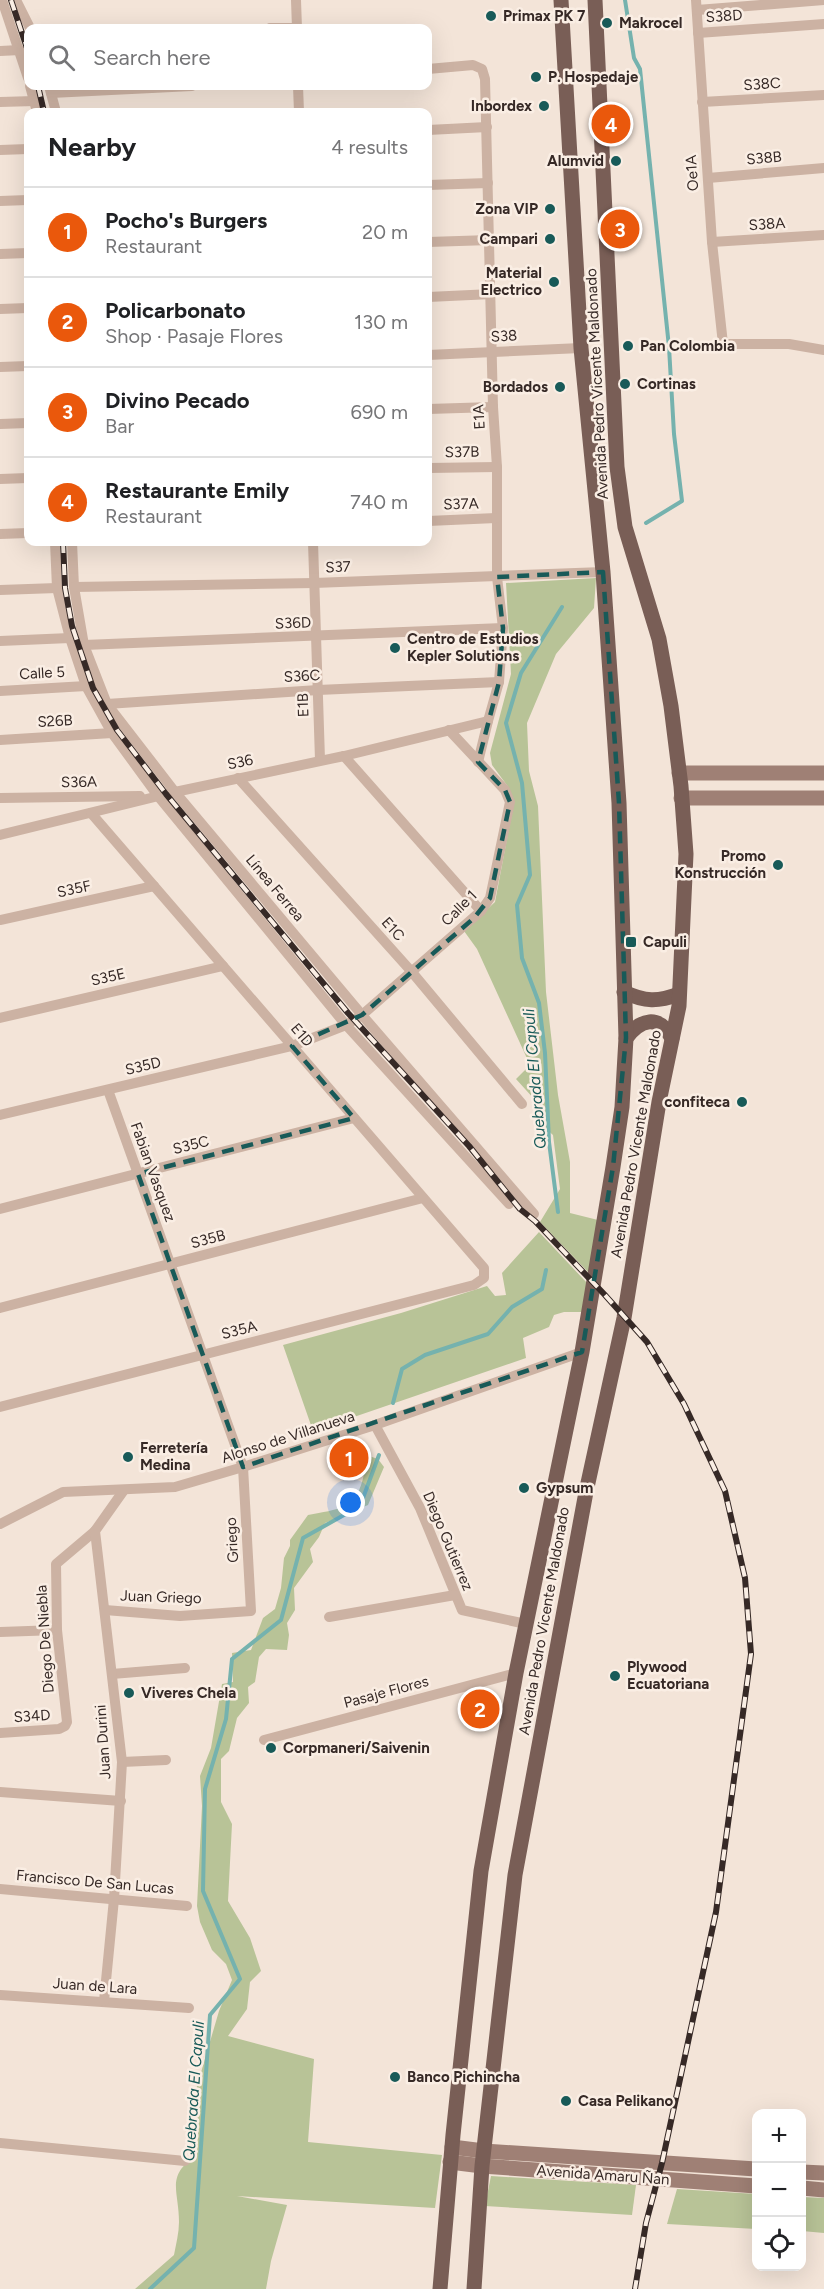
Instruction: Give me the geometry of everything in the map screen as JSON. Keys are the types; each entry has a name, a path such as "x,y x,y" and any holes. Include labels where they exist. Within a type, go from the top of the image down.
{"main road":[{"name":"Avenida Pedro Vicente Maldonado","path":"440,2289 451,2154 481,1871 516,1673 582,1353 622,1107 626,1038 619,803 603,572 581,348 561,0"},
{"name":"Avenida Pedro Vicente Maldonado","path":"474,2289 483,2158 515,1875 586,1492 624,1318 679,994 686,854 671,706 659,639 625,527 617,467 595,0"},
{"path":"679,773 824,773"},
{"path":"681,798 824,798"},
{"path":"624,992 638,999 650,1001 662,1000 679,994"},
{"path":"626,1038 636,1026 648,1022 662,1026 672,1038"},
{"name":"Avenida Amaru Ñan","path":"451,2154 670,2180 752,2186"},
{"name":"Avenida Amaru Ñan","path":"483,2158 674,2163 752,2169"},
{"path":"670,2180 674,2163"},
{"path":"806,2172 824,2173"},
{"path":"806,2188 824,2190"}],"street":[{"path":"2,0 24,64"},
{"path":"16,0 28,24"},
{"path":"296,0 297,24"},
{"path":"696,5 824,0"},
{"name":"Oe1A","path":"696,5 712,242 723,344 789,344 824,350"},
{"name":"S38D","path":"698,33 824,24"},
{"path":"0,51 20,50"},
{"name":"E1A","path":"432,69 473,66 482,69 486,79 493,407 497,466 497,577 503,628 500,682 478,762"},
{"path":"0,102 36,107 31,90"},
{"path":"50,90 55,108"},
{"path":"298,90 299,108"},
{"name":"S38C","path":"702,102 824,95"},
{"path":"432,130 487,127"},
{"path":"0,150 24,148"},
{"name":"S38B","path":"708,178 824,168"},
{"path":"432,185 488,183"},
{"path":"0,201 24,200"},
{"name":"S38A","path":"712,242 824,235"},
{"path":"432,242 490,240"},
{"path":"0,254 24,253"},
{"path":"432,297 492,294"},
{"path":"0,309 24,308"},
{"name":"S38","path":"432,355 581,348"},
{"path":"0,367 24,366"},
{"path":"432,410 493,407"},
{"path":"0,424 24,423"},
{"name":"S37B","path":"432,468 497,466"},
{"path":"0,479 24,478"},
{"name":"S37A","path":"432,521 496,518"},
{"path":"0,534 24,533"},
{"name":"Línea Ferrea","path":"55,546 57,588 70,638 86,686 112,734 159,796 346,1024 509,1204"},
{"name":"Línea Ferrea","path":"72,546 74,588 84,645 107,704 175,792 362,1015 534,1214"},
{"name":"E1B","path":"313,546 320,760"},
{"name":"S37","path":"74,588 314,583 603,572"},
{"path":"0,590 57,588"},
{"name":"S36D","path":"84,645 316,638 503,628"},
{"path":"0,641 70,638"},
{"name":"S36C","path":"107,704 318,690 500,682"},
{"name":"Calle 5","path":"0,691 86,686"},
{"name":"S36","path":"0,835 175,792 344,756 488,721"},
{"name":"Calle 1","path":"292,1046 362,1015 482,911 490,898 510,802 505,790 449,730"},
{"name":"S26B","path":"0,740 112,734"},
{"path":"344,756 482,911"},
{"name":"E1C","path":"238,778 411,971 522,1104"},
{"name":"S36A","path":"0,798 159,796"},
{"name":"E1D","path":"91,813 484,1268 484,1278"},
{"name":"S35F","path":"0,920 154,886"},
{"name":"S35E","path":"0,1018 223,966"},
{"name":"S35D","path":"0,1115 292,1046"},
{"name":"Fabian Vasquez","path":"108,1090 243,1467"},
{"name":"S35C","path":"0,1209 354,1118"},
{"name":"S35B","path":"0,1308 423,1198"},
{"name":"S35A","path":"0,1407 474,1285 484,1278"},
{"name":"Alonso de Villanueva","path":"0,1524 63,1492 175,1487 375,1425 582,1353"},
{"name":"Diego Gutierrez","path":"375,1425 420,1508 462,1610 526,1624"},
{"name":"Griego","path":"243,1467 251,1611"},
{"path":"95,1531 124,1490"},
{"name":"Juan Durini","path":"95,1531 122,1762 114,1899 104,2001"},
{"name":"Diego De Niebla","path":"65,1726 67,1722 57,1630 56,1564 95,1531"},
{"path":"329,1617 454,1595"},
{"name":"Juan Griego","path":"105,1610 180,1616 251,1611"},
{"path":"0,1632 57,1630"},
{"path":"112,1674 184,1668"},
{"name":"Pasaje Flores","path":"264,1740 516,1673"},
{"name":"S34D","path":"0,1733 59,1729 65,1726"},
{"path":"122,1762 166,1760"},
{"path":"0,1792 121,1801"},
{"name":"Francisco De San Lucas","path":"0,1889 188,1906"},
{"name":"Juan de Lara","path":"0,1995 189,2008"},
{"path":"0,2143 185,2161"}],"highlighted area":[{"path":"603,572 619,803 626,1038 613,1167 582,1352 243,1467 138,1174 354,1118 292,1046 362,1015 474,918 490,898 510,802 505,790 478,762 499,682 503,628 497,577"}],"green space":[{"path":"596,578 594,608 556,654 527,723 529,771 538,806 546,992 558,1095 570,1162 570,1213 598,1220 590,1274 540,1222 560,1189 553,1135 535,1119 535,1100 516,1079 530,1065 477,949 464,931 495,902 513,807 509,788 492,765 490,753 511,674 506,583"},
{"path":"539,1232 587,1283 582,1312 564,1312 554,1315 549,1327 523,1338 526,1358 313,1431 283,1345 401,1313 487,1286 495,1296 506,1295 502,1273"},
{"path":"369,1456 378,1459 384,1467 368,1505 325,1523 310,1549 313,1562 294,1588 295,1610 287,1623 289,1635 287,1650 266,1649 259,1657 255,1682 248,1687 249,1703 237,1718 229,1751 221,1759 221,1802 232,1824 228,1901 250,1938 261,1971 250,1982 247,2009 228,2036 314,2059 308,2142 442,2155 435,2208 237,2196 287,2205 271,2261 266,2289 135,2289 174,2255 179,2226 177,2177 187,2163 197,2155 198,2127 195,2093 219,2011 232,1980 226,1964 212,1950 200,1922 197,1906 202,1806 200,1776 211,1748 222,1684 233,1682 232,1653 251,1650 263,1618 275,1609 281,1588 284,1558 290,1546 290,1540 308,1515 345,1506 357,1495"},
{"path":"491,2176 636,2185 632,2215 485,2206"},
{"path":"677,2189 752,2194 752,2229 667,2224"},
{"path":"806,2197 824,2198 824,2233 806,2231"}],"waterway":[{"name":"Quebrada El Capuli","path":"625,0 634,58 640,69 669,347 674,434 682,501 646,523"},
{"name":"Quebrada El Capuli","path":"558,1212 549,1142 545,1053 539,1003 522,958 517,905 530,875 522,783 506,723 521,673 562,607"},
{"name":"Quebrada El Capuli","path":"393,1403 402,1369 425,1355 488,1334 512,1307 542,1289 546,1270"},
{"name":"Quebrada El Capuli","path":"150,2289 194,2248 210,2015 240,1979 203,1891 205,1789 226,1719 232,1659 281,1620 303,1538 360,1506 379,1455"}],"railway":[{"path":"11,0 24,39"},
{"path":"39,90 43,108"},
{"path":"63,546 65,588 72,626 93,688 117,730 166,794 348,1013 469,1146 520,1209 535,1221 647,1342 684,1404 725,1491 745,1578 751,1654 716,1912 662,2163 646,2223 635,2289"}],"place":[{"name":"Primax PK 7","path":"491,16"},
{"name":"Makrocel","path":"607,23"},
{"name":"P. Hospedaje","path":"536,77"},
{"name":"Inbordex","path":"544,106"},
{"name":"Restaurante Emily","path":"611,124"},
{"name":"Alumvid","path":"616,161"},
{"name":"Zona VIP","path":"550,209"},
{"name":"Divino Pecado","path":"620,229"},
{"name":"Campari","path":"550,239"},
{"name":"Material Electrico","path":"554,282"},
{"name":"Pan Colombia","path":"628,346"},
{"name":"Cortinas","path":"625,384"},
{"name":"Bordados","path":"560,387"},
{"name":"Centro de Estudios Kepler Solutions","path":"395,648"},
{"name":"Promo Konstrucción","path":"778,865"},
{"name":"Capuli","path":"631,942"},
{"name":"confiteca","path":"742,1102"},
{"name":"Ferretería Medina","path":"128,1457"},
{"name":"Pocho's Burgers","path":"349,1458"},
{"name":"Gypsum","path":"524,1488"},
{"name":"Plywood Ecuatoriana","path":"615,1676"},
{"name":"Viveres Chela","path":"129,1693"},
{"name":"Policarbonato","path":"480,1709"},
{"name":"Corpmaneri/Saivenin","path":"271,1748"},
{"name":"Banco Pichincha","path":"395,2077"},
{"name":"Casa Pelikano","path":"566,2101"}]}
